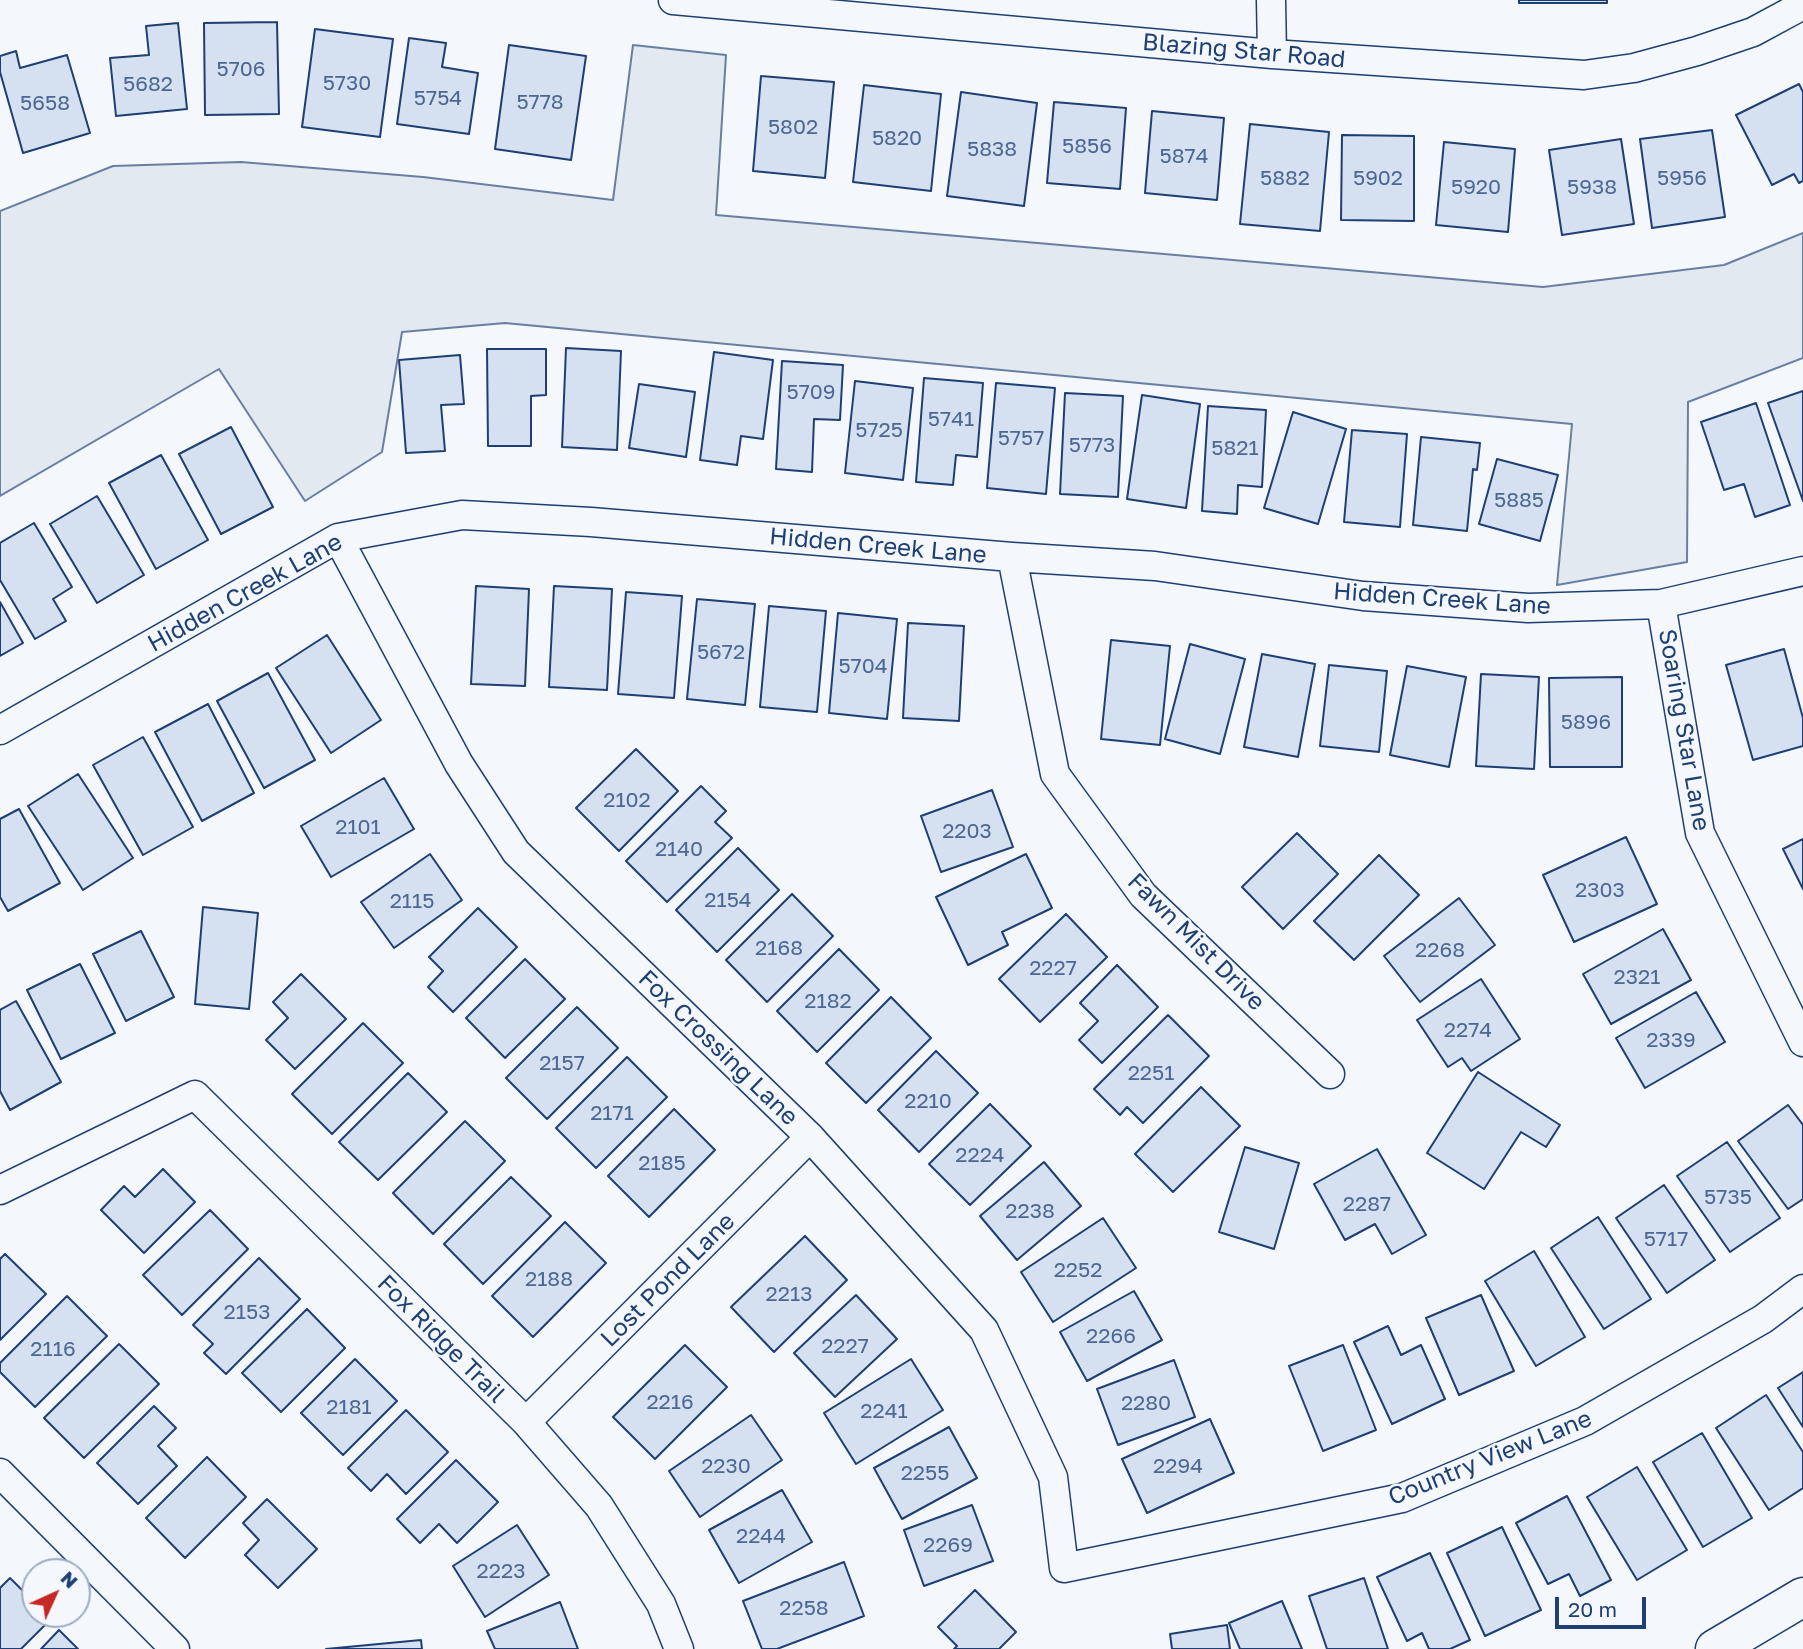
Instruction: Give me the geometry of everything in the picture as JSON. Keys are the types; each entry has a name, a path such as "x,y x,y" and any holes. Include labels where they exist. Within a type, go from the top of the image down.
{"main road":[{"path":"1715,1649 1803,1597"}],"street":[{"name":"Blazing Star Road","path":"673,0 1272,54 1584,75 1634,68 1697,51 1753,32 1803,5"},
{"path":"1271,0 1272,54"},
{"name":"Hidden Creek Lane","path":"0,730 338,538 462,515 591,522 1012,557 1155,566 1376,597 1528,608 1661,604 1803,571"},
{"name":"Fox Crossing Lane","path":"338,538 459,764 516,852 810,1137 984,1330 1053,1477 1064,1568"},
{"name":"Fawn Mist Drive","path":"1012,557 1055,774 1143,895 1330,1074"},
{"name":"Soaring Star Lane","path":"1661,604 1700,833 1803,1042"},
{"name":"Fox Ridge Trail","path":"0,1190 195,1095 526,1422 599,1506 661,1604 679,1649"},
{"name":"Lost Pond Lane","path":"526,1422 810,1137"},
{"name":"Country View Lane","path":"1064,1568 1402,1498 1584,1421 1763,1319 1803,1289"},
{"path":"0,1474 175,1649"},
{"path":"660,1649 661,1604"}],"shaded area":[{"path":"633,45 726,55 716,215 1543,287 1724,265 1803,233 1803,358 1688,402 1687,562 1557,585 1572,424 505,323 402,332 382,452 305,501 219,369 0,496 0,211 113,166 241,162 423,177 613,200"}],"building":[{"path":"1519,0 1607,0 1607,3 1519,3"},
{"path":"277,22 279,114 205,115 204,23"},
{"path":"178,23 187,109 116,116 110,58 149,55 146,26"},
{"path":"315,29 393,39 380,137 302,127"},
{"path":"409,38 446,43 442,67 478,73 469,134 397,124"},
{"path":"509,45 586,56 571,160 495,149"},
{"path":"16,51 20,68 67,55 90,133 23,153 0,72 0,56"},
{"path":"761,76 834,82 825,178 753,171"},
{"path":"1799,84 1803,92 1803,181 1799,183 1794,174 1772,185 1736,115"},
{"path":"864,85 941,94 931,191 853,182"},
{"path":"961,92 1037,103 1024,206 947,196"},
{"path":"1054,102 1126,108 1120,189 1047,183"},
{"path":"1152,111 1224,118 1217,200 1145,193"},
{"path":"1250,124 1329,132 1320,231 1240,224"},
{"path":"1712,130 1725,217 1652,228 1640,139"},
{"path":"1342,135 1414,136 1414,221 1341,220"},
{"path":"1621,139 1634,224 1562,235 1549,150"},
{"path":"1444,142 1515,149 1508,232 1436,225"},
{"path":"566,348 621,351 617,450 562,447"},
{"path":"487,349 546,349 546,395 531,396 531,446 488,446"},
{"path":"714,352 773,360 763,439 741,436 737,465 700,460"},
{"path":"460,355 464,404 441,405 445,451 406,453 399,360"},
{"path":"782,361 843,365 840,420 814,419 812,472 776,469"},
{"path":"924,378 983,383 977,457 956,455 953,485 916,482"},
{"path":"855,381 913,388 903,480 845,473"},
{"path":"996,383 1055,388 1046,494 987,488"},
{"path":"639,384 695,392 686,457 629,448"},
{"path":"1803,391 1803,501 1768,403"},
{"path":"1065,393 1123,396 1118,497 1060,494"},
{"path":"1142,395 1200,404 1186,508 1127,499"},
{"path":"1756,403 1790,505 1755,517 1744,484 1724,490 1701,422"},
{"path":"1208,406 1266,410 1262,487 1238,485 1237,514 1202,511"},
{"path":"1293,412 1346,429 1318,524 1264,508"},
{"path":"231,427 273,507 221,534 179,454"},
{"path":"1352,430 1407,434 1400,527 1344,522"},
{"path":"1421,437 1480,443 1477,470 1473,469 1467,531 1413,525"},
{"path":"161,455 208,540 156,569 109,483"},
{"path":"1497,459 1558,475 1540,541 1479,524"},
{"path":"97,496 144,575 97,603 50,524"},
{"path":"34,523 72,587 53,599 66,621 35,639 0,580 0,543"},
{"path":"476,586 529,589 525,686 471,684"},
{"path":"554,586 612,589 607,690 549,687"},
{"path":"626,592 682,596 674,698 618,694"},
{"path":"697,599 755,604 745,705 687,699"},
{"path":"0,602 23,643 0,656"},
{"path":"769,606 826,611 817,712 760,707"},
{"path":"838,613 897,619 887,719 829,713"},
{"path":"908,623 964,626 959,721 903,718"},
{"path":"327,635 381,720 331,753 276,668"},
{"path":"1111,640 1170,646 1160,745 1101,739"},
{"path":"1190,644 1245,659 1220,754 1165,739"},
{"path":"1784,649 1803,718 1803,746 1753,760 1726,665"},
{"path":"1262,654 1315,664 1298,757 1244,747"},
{"path":"1329,665 1387,671 1379,752 1320,746"},
{"path":"1407,666 1466,677 1449,767 1390,755"},
{"path":"268,673 315,760 264,788 217,701"},
{"path":"1481,674 1539,677 1534,769 1476,766"},
{"path":"1622,677 1622,767 1550,767 1549,678"},
{"path":"208,704 254,793 202,821 155,732"},
{"path":"143,737 193,827 143,855 93,765"},
{"path":"636,749 678,791 619,851 576,808"},
{"path":"78,774 133,858 83,890 28,806"},
{"path":"384,778 414,829 331,877 301,826"},
{"path":"701,786 726,811 715,822 732,838 667,902 626,861"},
{"path":"992,790 1013,847 941,872 921,816"},
{"path":"19,809 60,883 8,911 0,897 0,819"},
{"path":"1297,833 1338,874 1283,929 1242,887"},
{"path":"1626,837 1657,904 1574,942 1543,875"},
{"path":"1803,839 1803,889 1783,849"},
{"path":"738,848 779,890 717,952 676,910"},
{"path":"430,854 462,900 394,948 361,902"},
{"path":"1026,854 1052,908 1002,932 1008,945 968,965 936,897"},
{"path":"1379,855 1419,895 1354,960 1314,921"},
{"path":"792,894 833,936 767,1002 726,960"},
{"path":"1459,898 1495,945 1420,1002 1384,956"},
{"path":"203,907 258,913 249,1009 195,1004"},
{"path":"478,908 517,947 453,1012 428,987 443,971 429,957"},
{"path":"1066,914 1107,957 1040,1022 999,979"},
{"path":"1663,929 1691,980 1611,1024 1583,974"},
{"path":"141,931 174,997 126,1021 93,954"},
{"path":"839,949 879,990 817,1052 777,1011"},
{"path":"525,959 565,999 505,1058 466,1018"},
{"path":"80,964 115,1033 61,1059 27,990"},
{"path":"1117,965 1158,1007 1102,1063 1079,1040 1098,1021 1080,1003"},
{"path":"301,974 346,1019 295,1069 266,1040 288,1018 273,1002"},
{"path":"1481,979 1520,1039 1471,1071 1462,1058 1448,1067 1417,1020"},
{"path":"1696,992 1725,1042 1645,1088 1616,1038"},
{"path":"891,997 931,1038 866,1103 826,1063"},
{"path":"16,1001 61,1082 10,1110 0,1091 0,1010"},
{"path":"577,1007 618,1048 547,1119 506,1078"},
{"path":"1168,1015 1209,1056 1143,1123 1127,1107 1120,1115 1094,1089"},
{"path":"363,1023 403,1063 332,1134 292,1094"},
{"path":"936,1051 978,1093 919,1152 878,1110"},
{"path":"627,1057 667,1097 596,1168 556,1128"},
{"path":"1478,1072 1560,1125 1546,1147 1521,1132 1484,1189 1427,1153"},
{"path":"408,1073 447,1112 378,1180 339,1142"},
{"path":"1201,1087 1240,1126 1173,1192 1135,1154"},
{"path":"990,1104 1031,1146 970,1205 929,1164"},
{"path":"1788,1105 1803,1125 1803,1199 1788,1209 1738,1141"},
{"path":"674,1109 715,1150 649,1217 608,1176"},
{"path":"465,1121 505,1161 433,1234 393,1193"},
{"path":"1727,1142 1780,1218 1730,1252 1677,1176"},
{"path":"1245,1147 1299,1163 1274,1249 1219,1232"},
{"path":"1377,1149 1426,1235 1392,1254 1375,1224 1345,1240 1314,1184"},
{"path":"1044,1162 1081,1206 1017,1260 980,1216"},
{"path":"163,1169 195,1202 144,1253 101,1210 124,1186 135,1197"},
{"path":"511,1177 551,1216 483,1284 444,1244"},
{"path":"1664,1185 1715,1260 1667,1293 1616,1218"},
{"path":"210,1210 248,1249 182,1315 143,1275"},
{"path":"1598,1217 1651,1299 1604,1329 1551,1248"},
{"path":"1103,1218 1136,1268 1053,1322 1021,1272"},
{"path":"565,1222 606,1263 533,1337 492,1296"},
{"path":"805,1236 847,1280 774,1352 731,1307"},
{"path":"1534,1251 1585,1337 1536,1366 1485,1281"},
{"path":"5,1254 46,1294 0,1340 0,1259"},
{"path":"259,1258 300,1299 226,1374 204,1353 213,1344 193,1325"},
{"path":"1134,1291 1162,1340 1087,1381 1060,1332"},
{"path":"856,1295 897,1339 835,1397 794,1353"},
{"path":"1481,1295 1514,1371 1459,1395 1426,1318"},
{"path":"67,1296 107,1336 35,1407 0,1372 0,1363"},
{"path":"307,1309 345,1348 281,1412 242,1373"},
{"path":"1388,1326 1401,1355 1421,1345 1445,1399 1392,1424 1354,1342"},
{"path":"119,1344 159,1384 84,1458 44,1418"},
{"path":"685,1345 727,1387 655,1459 613,1417"},
{"path":"1343,1345 1376,1430 1323,1451 1289,1366"},
{"path":"355,1359 397,1401 343,1455 301,1413"},
{"path":"911,1359 943,1410 856,1464 824,1413"},
{"path":"1174,1360 1195,1417 1118,1445 1097,1389"},
{"path":"1803,1372 1803,1427 1778,1388"},
{"path":"1766,1395 1803,1452 1803,1488 1769,1510 1716,1428"},
{"path":"154,1406 176,1428 158,1446 177,1466 138,1504 97,1463"},
{"path":"406,1410 448,1452 406,1494 387,1474 371,1491 348,1468"},
{"path":"751,1415 782,1460 700,1517 669,1471"},
{"path":"1210,1419 1234,1473 1147,1513 1122,1459"},
{"path":"949,1427 977,1478 902,1519 874,1468"},
{"path":"1702,1433 1752,1518 1703,1547 1653,1462"},
{"path":"207,1457 246,1497 185,1558 146,1518"},
{"path":"456,1460 498,1502 457,1543 439,1524 420,1543 397,1519"},
{"path":"1637,1467 1687,1550 1637,1580 1587,1497"},
{"path":"782,1490 812,1542 739,1583 709,1530"},
{"path":"1567,1496 1611,1580 1580,1596 1569,1574 1548,1584 1516,1523"},
{"path":"267,1499 317,1549 278,1588 245,1555 259,1540 243,1523"},
{"path":"972,1505 993,1561 924,1586 904,1530"},
{"path":"517,1525 549,1575 485,1617 453,1566"},
{"path":"1502,1527 1541,1610 1485,1636 1447,1553"},
{"path":"1430,1553 1470,1640 1450,1649 1429,1649 1422,1633 1407,1641 1377,1577"},
{"path":"844,1562 864,1616 777,1649 762,1649 743,1601"},
{"path":"10,1578 21,1589 21,1628 42,1628 21,1649 0,1649 0,1588"},
{"path":"1364,1578 1388,1649 1327,1649 1309,1596"},
{"path":"975,1590 1016,1632 999,1649 954,1649 957,1646 938,1627"},
{"path":"1282,1601 1302,1649 1240,1649 1229,1623"},
{"path":"560,1602 578,1649 495,1649 487,1631"},
{"path":"1227,1625 1230,1649 1172,1649 1170,1634"},
{"path":"59,1630 78,1649 41,1649"},
{"path":"421,1640 422,1649 326,1649"}]}
